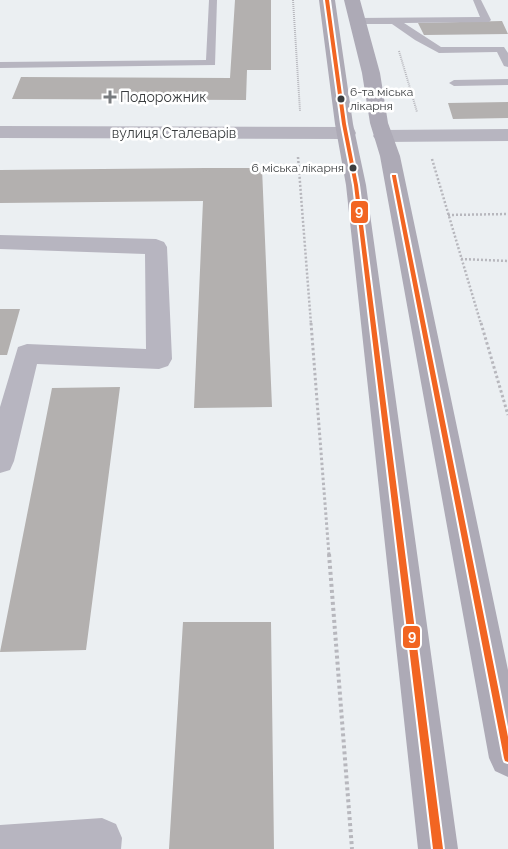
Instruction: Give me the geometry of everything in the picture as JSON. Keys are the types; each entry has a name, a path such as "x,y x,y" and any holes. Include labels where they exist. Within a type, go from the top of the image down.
{"main road":[{"path":"327,0 344,124 356,185 438,849"},
{"path":"355,11 390,156 508,758"}],"street":[{"name":"вулиця Сталеварів","path":"0,132 347,133"},
{"path":"384,136 508,135"},
{"path":"0,242 156,247 159,359 27,354 0,462"},
{"path":"0,845 102,838 101,849"}],"lane":[{"path":"0,65 211,63 213,0"},
{"path":"355,11 392,21 486,20 477,0"},
{"path":"392,21 439,50 501,49 508,64"},
{"path":"454,83 508,82"}],"path":[{"path":"293,0 300,116"},
{"path":"392,21 508,416"},
{"path":"290,157 300,157 352,849"},
{"path":"448,215 508,214"},
{"path":"461,259 508,261"}],"building":[{"path":"235,0 271,0 271,70 247,70 246,100 12,99 21,77 230,78"},
{"path":"502,21 508,34 424,35 418,23"},
{"path":"508,102 508,118 453,119 448,103"},
{"path":"262,168 272,407 194,408 203,201 0,203 0,170"},
{"path":"0,309 20,309 7,355 0,355"},
{"path":"120,387 86,650 0,652 52,388"},
{"path":"183,622 271,622 274,849 169,849"}],"transit line":[{"name":"9","path":"327,0 344,124 356,185 438,849"},
{"name":"9","path":"394,176 508,758"}],"place":[{"name":"Подорожник","path":"110,97"},
{"name":"6-та міська лікарня","path":"341,99"},
{"name":"6 міська лікарня","path":"353,168"}]}
